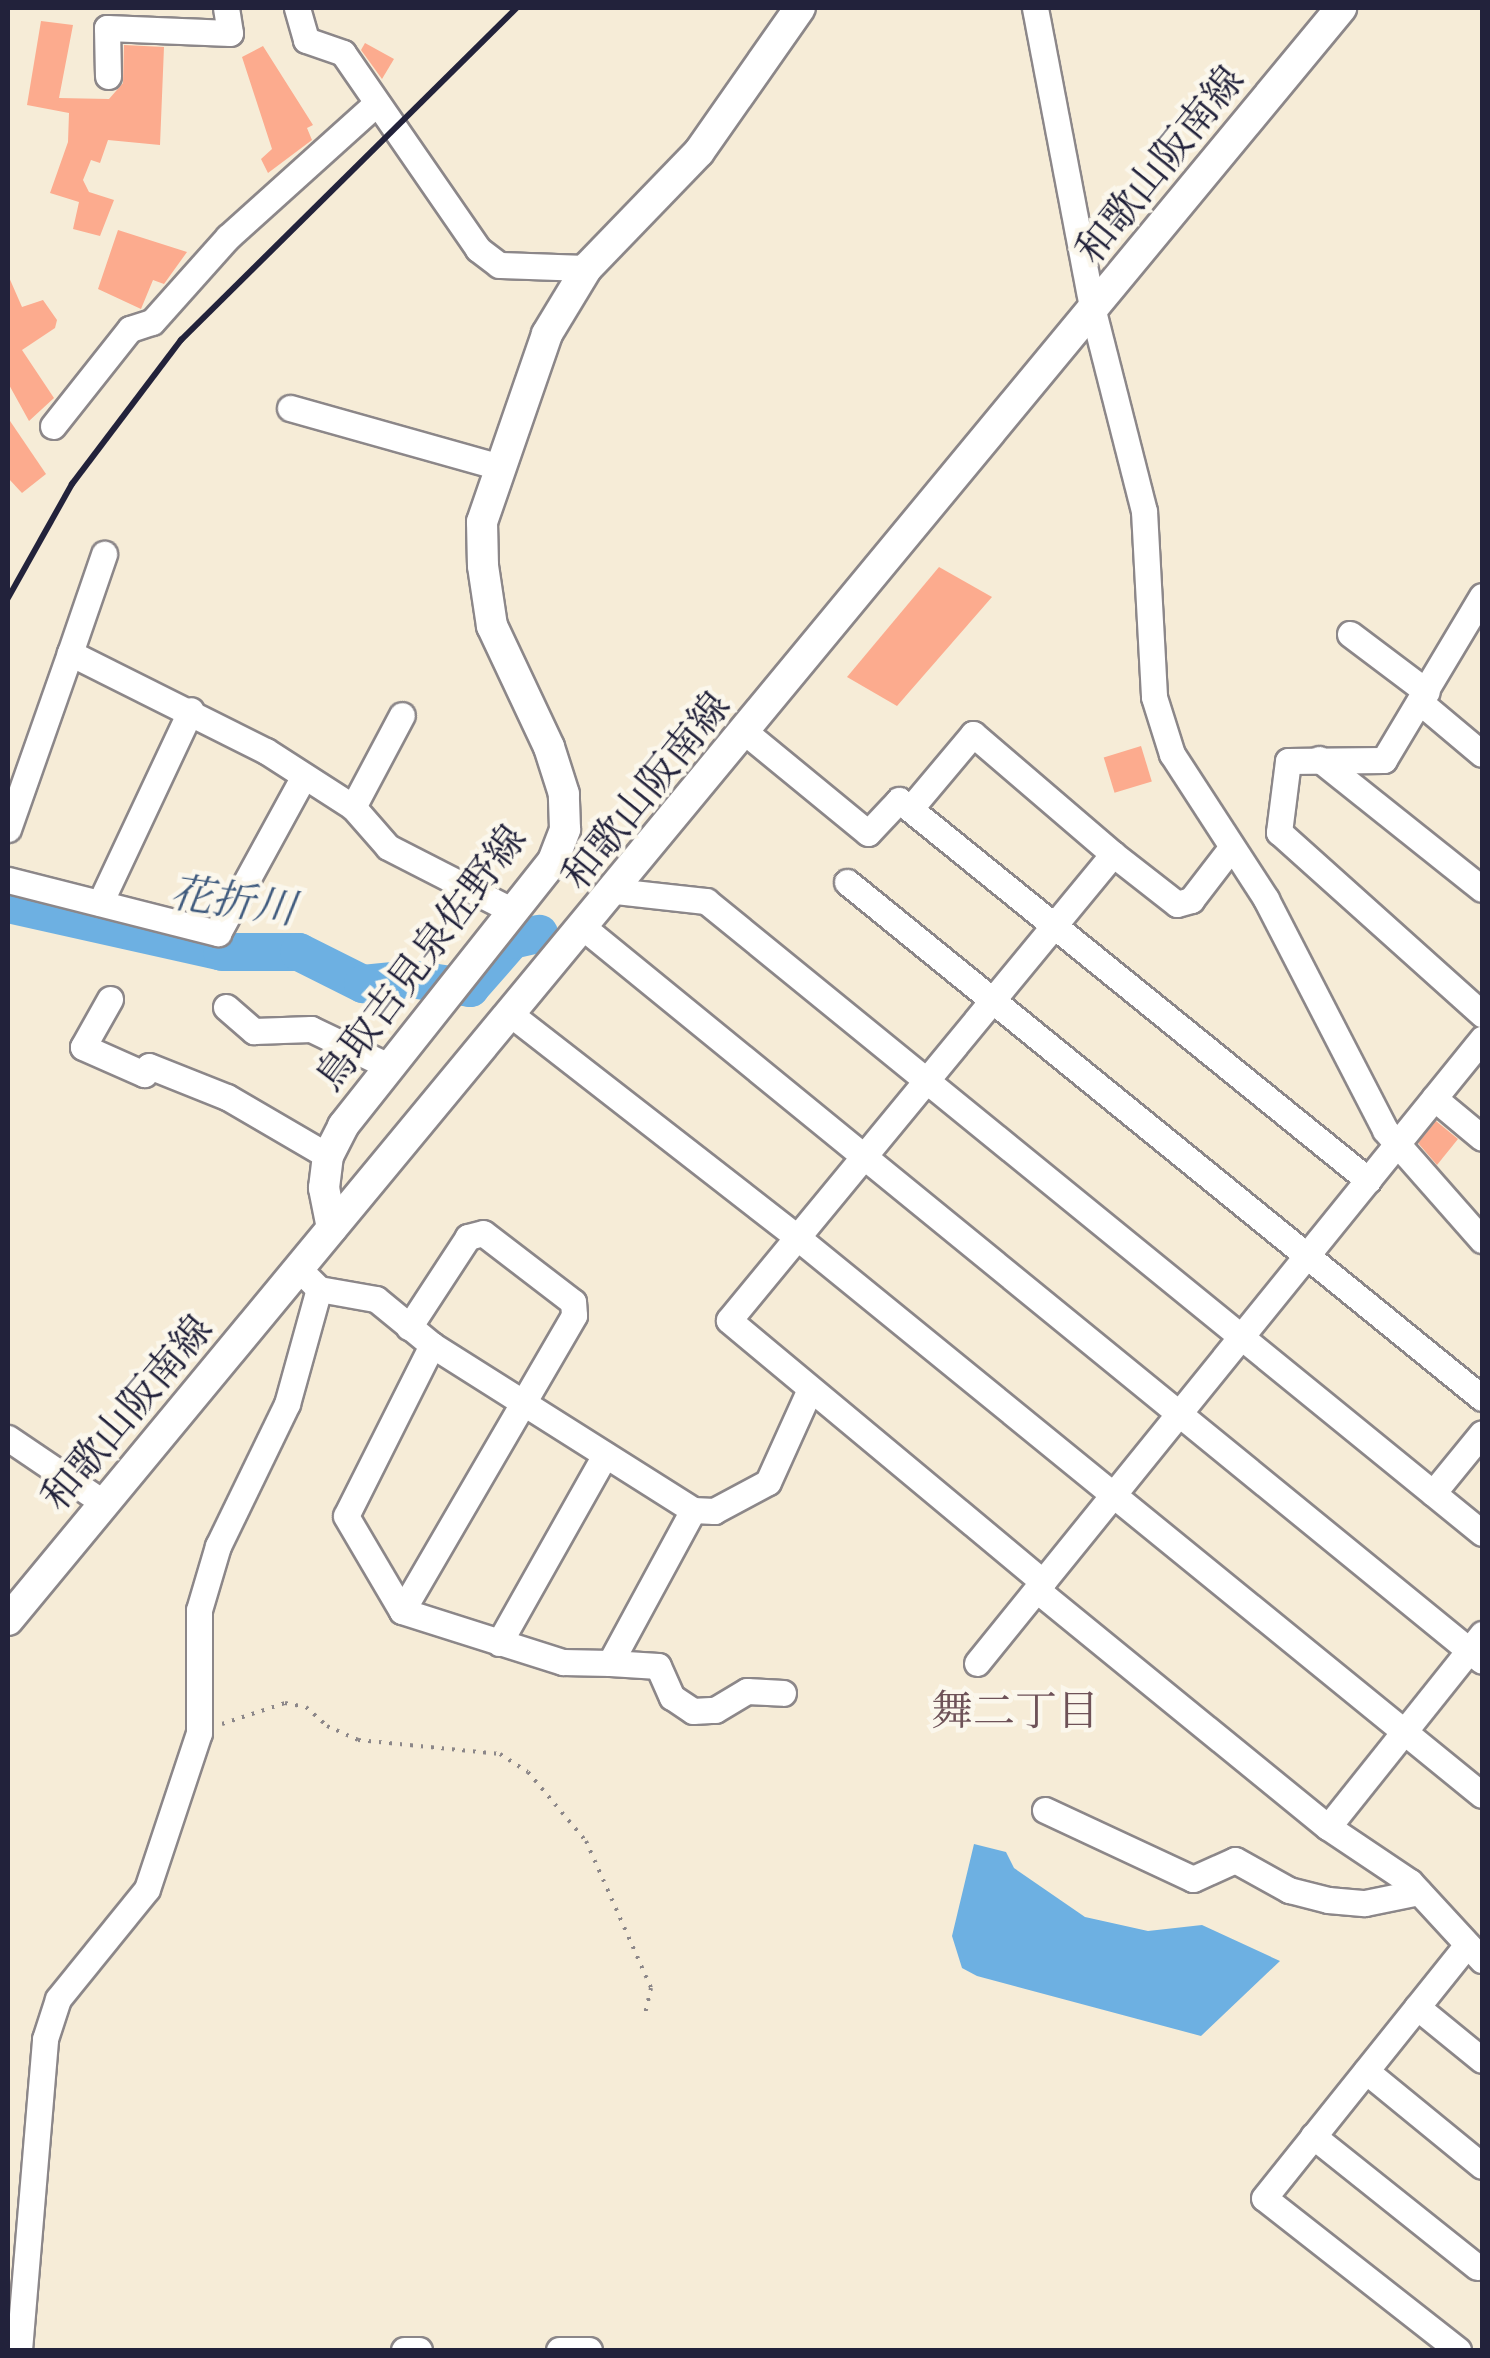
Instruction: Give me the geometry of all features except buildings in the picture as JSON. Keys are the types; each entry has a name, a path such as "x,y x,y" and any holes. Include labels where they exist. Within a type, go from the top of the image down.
{"main road":[{"name":"鳥取吉見泉佐野線","path":"332,1228 324,1188 328,1156 386,1065 553,860 565,829 564,794 549,747 492,626 482,522 547,334 587,268 700,152 800,8"},
{"name":"和歌山阪南線","path":"8,1620 104,1503 309,1279 332,1228 512,1016 1341,8"}],"street":[{"path":"108,76 107,28 230,32 226,8"},
{"path":"297,8 306,40 343,52 478,249 499,265 587,268"},
{"path":"1035,8 1093,311 1144,511 1154,697 1184,780 1266,900 1397,1146 1482,1240"},
{"path":"53,426 130,328 152,322 228,237 377,104"},
{"path":"290,408 500,467"},
{"path":"8,829 104,554"},
{"path":"1482,596 1477,625 1423,697 1384,760 1288,761 1278,832 1482,1014"},
{"path":"1350,634 1482,754"},
{"path":"70,653 190,710 304,776 352,807 388,846 511,910"},
{"path":"100,903 190,710"},
{"path":"352,807 402,715"},
{"path":"746,732 868,833 899,800 1368,1180"},
{"path":"910,809 973,734 1177,904 1191,900 1230,848"},
{"path":"1319,759 1482,889"},
{"path":"8,880 218,933 304,776"},
{"path":"1113,854 729,1320 1328,1827 1419,1892 1474,1953 1416,2007 1264,2198 1458,2350"},
{"path":"847,882 1482,1398"},
{"path":"614,891 706,901 924,1084 1482,1532"},
{"path":"584,928 1179,1413 1478,1649 1328,1827"},
{"path":"110,1000 83,1047 144,1074 148,1066 227,1096 328,1156"},
{"path":"226,1007 254,1031 311,1029 386,1065"},
{"path":"512,1016 798,1238 1112,1498 1482,1795"},
{"path":"976,1663 1482,1039"},
{"path":"1434,1098 1482,1138"},
{"path":"402,1611 574,1315 573,1302 483,1232 468,1237 409,1327"},
{"path":"18,2350 45,2039 58,1999 147,1890 200,1734 199,1610 218,1546 286,1404 309,1279 376,1299 432,1345 693,1510 714,1511 768,1482 810,1389"},
{"path":"432,1345 346,1516 402,1611 563,1662 658,1666 672,1697 693,1711 715,1710 748,1692 783,1693"},
{"path":"1433,1493 1482,1434"},
{"path":"8,1438 104,1503"},
{"path":"499,1643 605,1455"},
{"path":"610,1662 693,1510"},
{"path":"1046,1810 1193,1879 1235,1860 1288,1890 1328,1900 1365,1903 1419,1892"},
{"path":"1416,2007 1482,2060"},
{"path":"1366,2070 1482,2166"},
{"path":"1313,2136 1478,2267"},
{"path":"404,2350 419,2350"},
{"path":"558,2350 589,2350"}],"path":[{"path":"199,1716 232,1725 285,1704 306,1708 326,1726 358,1740 500,1754 528,1772 586,1841 652,1988 645,2014"}],"water":[{"path":"974,1844 1006,1852 1014,1868 1085,1917 1148,1931 1202,1925 1280,1961 1201,2036 977,1976 962,1968 952,1936"}],"waterway":[{"name":"花折川","path":"8,904 222,952 299,952 363,984 411,979 470,988 512,940 539,934"}],"railway":[{"path":"8,598 72,484 181,340 516,8"}],"district":[{"name":"舞二丁目","path":"1015,1711"}]}
